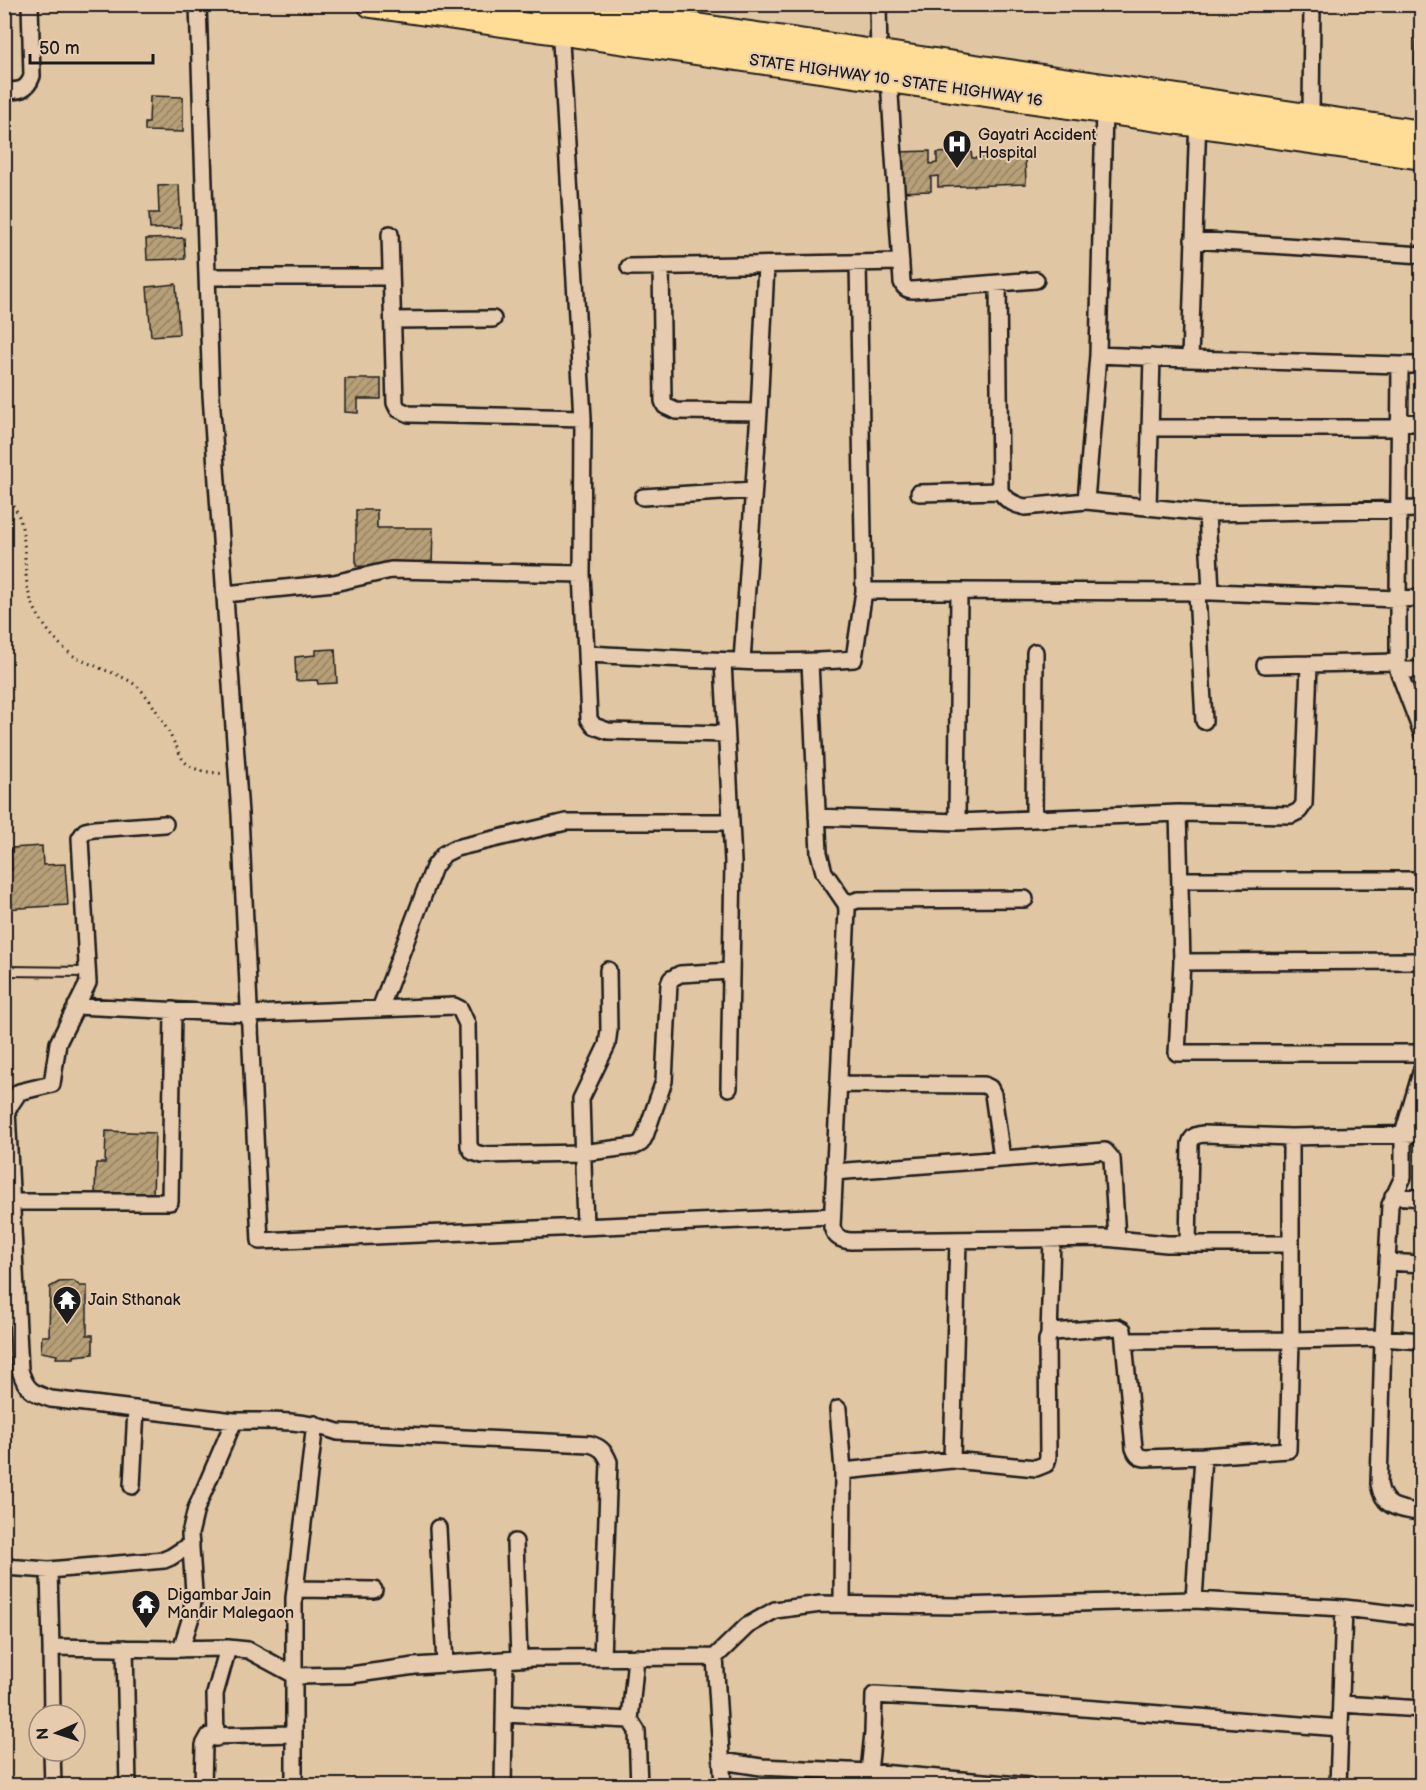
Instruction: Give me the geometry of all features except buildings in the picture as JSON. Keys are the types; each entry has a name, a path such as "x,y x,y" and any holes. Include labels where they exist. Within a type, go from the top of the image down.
{"highway":[{"name":"STATE HIGHWAY 10 - STATE HIGHWAY 16","path":"371,4 561,33 882,70 1198,113 1422,156"},
{"name":"STATE HIGHWAY 10 - STATE HIGHWAY 16","path":"549,6 1104,111 1311,117 1422,134"}],"street":[{"path":"4,91 18,91 30,83 32,76 30,4"},
{"path":"198,4 212,395 238,776 260,1241 832,1216"},
{"path":"878,4 882,70 904,287 908,290 1036,280"},
{"path":"1311,117 1312,4"},
{"path":"549,6 561,33 583,418 582,573 590,719 594,726 608,731 726,734"},
{"path":"1086,501 1098,355 1104,111"},
{"path":"1190,359 1198,113"},
{"path":"390,234 395,403 398,409 409,414 583,418"},
{"path":"1193,240 1422,255"},
{"path":"629,267 901,262"},
{"path":"586,654 810,663 854,659 864,591 858,263"},
{"path":"742,661 759,412 766,265"},
{"path":"661,267 663,401 665,406 676,411 759,412"},
{"path":"207,277 391,277"},
{"path":"998,283 1000,491 1010,501 1025,507 1086,501 1207,513 1422,509"},
{"path":"393,320 493,319"},
{"path":"1098,355 1422,365"},
{"path":"1148,507 1152,357"},
{"path":"1400,365 1398,666 1422,733"},
{"path":"1150,428 1422,424"},
{"path":"642,497 753,490"},
{"path":"919,493 1000,491"},
{"path":"1204,721 1204,593 1207,513"},
{"path":"225,594 334,583 391,570 582,573"},
{"path":"864,591 1204,593 1422,598"},
{"path":"957,822 959,591"},
{"path":"1034,819 1035,652"},
{"path":"723,661 733,861 729,1088"},
{"path":"810,663 821,862 824,872 846,904 831,1227 834,1235 842,1240 1117,1239 1188,1244 1291,1244"},
{"path":"817,817 957,822 1178,813 1291,815 1299,811 1304,804 1309,664"},
{"path":"1265,665 1398,666 1422,670"},
{"path":"1178,813 1182,962 1177,1053 1422,1053"},
{"path":"380,1009 434,867 444,854 468,845 566,822 731,822"},
{"path":"165,824 94,829 85,831 80,838 88,983 58,1043 52,1084 12,1091 7,1110 8,1204 20,1370 25,1384 36,1394 51,1399 234,1420 315,1424 338,1432 590,1444 599,1447 606,1453 609,1462 602,1658"},
{"path":"1180,880 1422,880"},
{"path":"846,904 858,900 1024,899"},
{"path":"1182,962 1422,961"},
{"path":"585,1227 580,1099 608,1038 608,970"},
{"path":"76,1006 249,1014 454,1006 460,1009 467,1024 469,1146 473,1152 482,1155 582,1153 635,1146 641,1143 645,1136 664,1081 671,979 680,974 731,971"},
{"path":"8,1204 170,1202 173,1010"},
{"path":"1422,1069 1403,1134 1403,1177 1390,1204 1379,1484 1385,1502 1393,1507 1422,1513"},
{"path":"838,1084 984,1085 990,1088 993,1094 1002,1158"},
{"path":"1188,1244 1191,1139 1203,1134 1291,1137 1422,1134"},
{"path":"1049,1335 1053,1332 1117,1327 1123,1330 1134,1448 1140,1457 1203,1456 1288,1450 1291,1340 1291,1137"},
{"path":"834,1172 1099,1151 1109,1154 1112,1159 1117,1239"},
{"path":"1393,1196 1422,1198"},
{"path":"843,1471 952,1460 1036,1468 1046,1464 1048,1458 1047,1340 1052,1239"},
{"path":"952,1460 958,1240"},
{"path":"1387,1262 1422,1264"},
{"path":"1125,1341 1383,1338 1422,1341"},
{"path":"132,1485 136,1409"},
{"path":"838,1409 843,1471 843,1604"},
{"path":"182,1649 191,1617 194,1592 190,1534 195,1509 234,1420"},
{"path":"294,1785 295,1589 315,1424"},
{"path":"1194,1599 1203,1456"},
{"path":"438,1528 445,1664"},
{"path":"503,1785 504,1714 512,1660 516,1542"},
{"path":"4,1567 49,1570 164,1560 190,1544"},
{"path":"49,1570 52,1703"},
{"path":"295,1589 374,1590"},
{"path":"51,1647 228,1648 248,1650 294,1674 351,1675 445,1664 512,1660 715,1657 747,1626 775,1610 821,1604 956,1606 1194,1599 1344,1608 1422,1617"},
{"path":"1338,1785 1344,1608"},
{"path":"125,1648 128,1785"},
{"path":"216,1737 215,1694 228,1648"},
{"path":"636,1657 630,1720 637,1731 639,1785"},
{"path":"715,1657 723,1785"},
{"path":"869,1779 874,1695 1019,1703 1340,1728"},
{"path":"1341,1704 1422,1709"},
{"path":"504,1714 630,1720"},
{"path":"202,1785 206,1740 209,1736 294,1734"},
{"path":"722,1761 869,1779 1029,1785"},
{"path":"52,1763 52,1785"}],"lane":[{"path":"4,971 87,972"}],"path":[{"path":"4,497 9,500 18,514 24,538 25,572 29,596 37,614 63,647 78,658 124,678 141,690 155,708 185,763 200,770 238,776"}],"place":[{"name":"Gayatri Accident Hospital","path":"957,170"},
{"name":"Jain Sthanak","path":"67,1326"},
{"name":"Digambar Jain Mandir Malegaon","path":"146,1630"}]}
